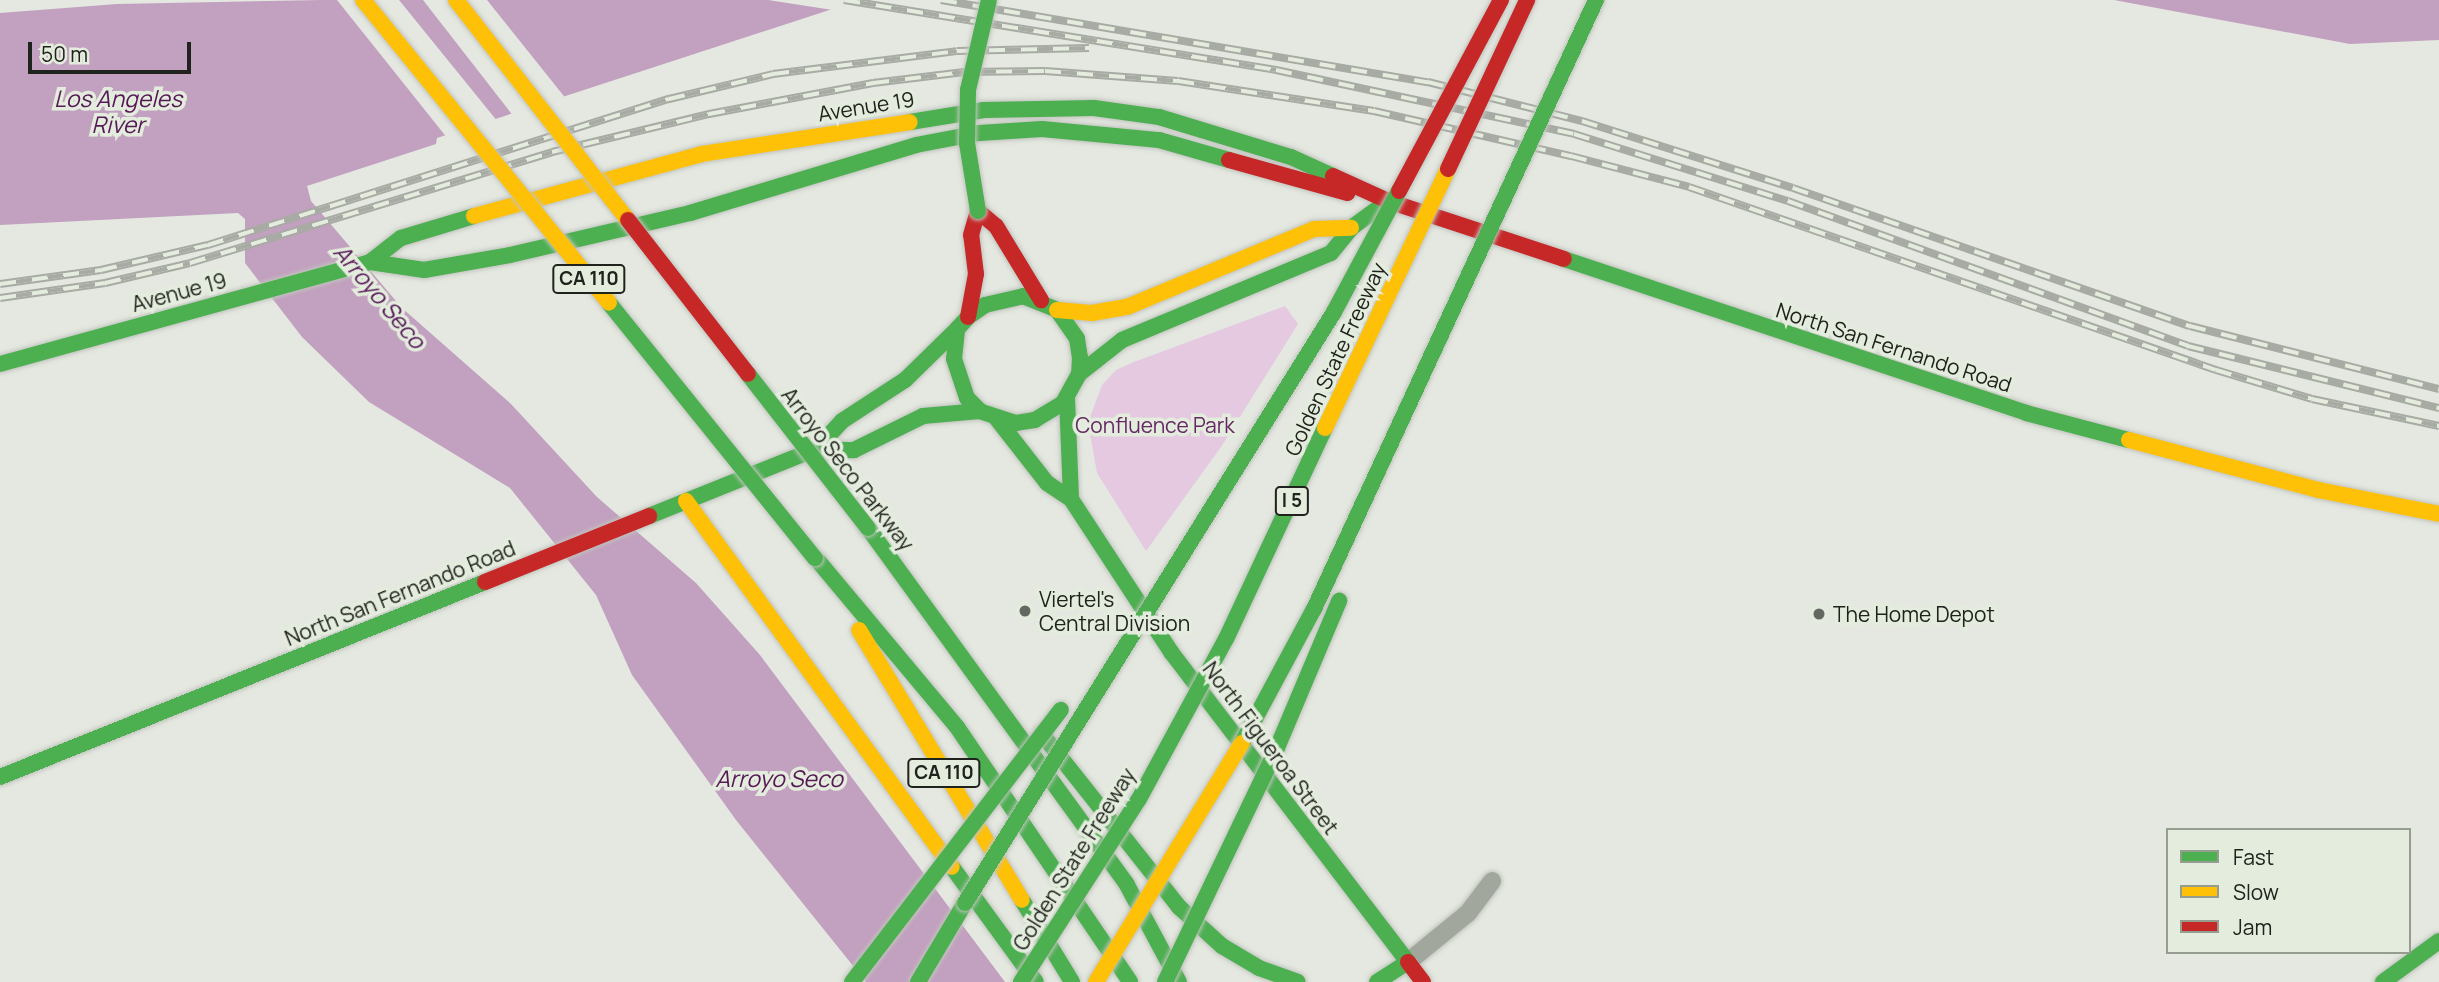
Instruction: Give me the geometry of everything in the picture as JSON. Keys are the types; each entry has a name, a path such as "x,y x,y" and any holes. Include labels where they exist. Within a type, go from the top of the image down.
{"main road":[{"name":"CA 110","path":"363,0 817,560 1072,982"},
{"name":"Arroyo Seco Parkway","path":"456,0 920,596 1128,885 1179,982"},
{"path":"989,0 968,90 967,143 978,211 971,235 976,274 954,359 958,381 980,411 997,419 1035,420 1067,398"},
{"path":"918,982 1195,529 1334,312 1501,0"},
{"name":"Golden State Freeway","path":"1021,982 1132,810 1226,639 1527,0"},
{"path":"1096,982 1231,765 1314,609 1596,0"},
{"name":"Avenue 19","path":"0,365 370,262 401,238 486,211 702,154 904,121 1051,106 1159,117 1311,164 1381,199"},
{"name":"Avenue 19","path":"370,262 424,270 510,255 690,213 916,145 979,133 1055,130 1159,140 1343,193 1381,199"},
{"path":"1071,499 1067,398 1079,374 1122,340 1331,253 1351,228 1381,199"},
{"name":"North San Fernando Road","path":"1381,199 2034,416 2305,487 2439,514"},
{"path":"978,211 996,226 1041,300 1057,310 1077,339 1079,374"},
{"path":"1057,310 1091,313 1127,307 1314,229 1351,228"},
{"path":"962,323 1005,297 1041,300"},
{"name":"North San Fernando Road","path":"816,449 842,421 905,380 962,323"},
{"name":"North San Fernando Road","path":"0,776 816,449 854,450 923,416 980,411"},
{"name":"North Figueroa Street","path":"997,419 1048,483 1071,499 1171,652 1423,982"},
{"path":"1165,982 1277,748 1348,579 1393,434"},
{"path":"686,501 1036,982"},
{"path":"852,982 1077,689 1195,529"},
{"path":"817,560 957,727 1130,982"},
{"path":"920,596 1085,783 1179,907 1222,946 1259,968 1298,982"},
{"path":"2384,982 2439,941"},
{"path":"1377,982 1408,962"}],"street":[{"path":"1408,962 1468,913 1492,881"}],"green space":[{"name":"Confluence Park","path":"1285,306 1298,324 1221,447 1146,551 1097,473 1088,423 1102,385 1116,370 1134,362"}],"water":[{"path":"322,0 860,0 437,138 436,144 307,186 311,201 402,308 511,404 597,497 696,583 760,655 1005,982 866,982 736,820 632,675 596,595 510,488 369,402 302,337 245,263 245,219 238,213 0,225 0,13 117,4"},
{"path":"2114,0 2439,0 2439,40 2350,44"}],"pier":[{"path":"337,0 399,0 498,122 448,139"},
{"path":"423,0 487,0 567,100 514,117"},
{"path":"768,0 863,0 839,11"}],"railway":[{"path":"844,0 1276,70 1574,134 1788,201 2188,346 2439,408"},
{"path":"941,0 1428,82 1582,121 1793,188 2190,326 2439,389"},
{"path":"0,284 101,270 208,245 669,99 773,74 957,51 1089,48"},
{"path":"0,298 105,283 190,263 552,152 709,114 873,83 964,72 1045,71 1178,81 1374,111 1571,156 1689,187 2216,370 2312,399 2439,426"}],"traffic: fast":[{"path":"978,211 967,143 968,90 989,0"},
{"path":"1242,743 1314,609 1596,0"},
{"path":"910,122 984,110 1094,108 1159,117 1291,157 1333,176"},
{"path":"370,262 424,270 510,255 690,213 916,145 979,133 1042,129 1159,140 1229,160"},
{"path":"965,903 1334,312 1399,191"},
{"path":"1079,374 1122,340 1331,253 1351,228 1388,201"},
{"path":"0,364 370,262 401,238 474,216"},
{"path":"1564,259 2026,413 2129,440"},
{"path":"1023,296 1057,310 1077,339 1080,357 1079,374 1063,403 1035,420 1016,423 980,411 967,398 954,359 957,329 968,317 985,305 1023,296"},
{"path":"609,303 815,558"},
{"path":"816,449 842,421 905,380 957,329"},
{"path":"748,374 868,528"},
{"path":"1067,398 1071,499"},
{"path":"649,516 816,449 854,450 923,416 980,411"},
{"path":"997,419 1047,483 1071,499 1171,652 1408,962"},
{"path":"1021,982 1139,799 1226,639 1325,428"},
{"path":"868,528 1127,885 1179,982"},
{"path":"819,562 957,727 1130,982"},
{"path":"0,777 485,582"},
{"path":"1165,982 1277,748 1339,601"},
{"path":"852,982 1061,710"},
{"path":"1042,734 1179,907 1222,946 1259,968 1298,982"},
{"path":"952,867 1036,982"},
{"path":"1022,900 1072,982"},
{"path":"918,982 965,903"},
{"path":"2383,982 2439,941"},
{"path":"1377,982 1408,962"}],"traffic: slow":[{"path":"363,0 609,303"},
{"path":"456,0 628,220"},
{"path":"474,216 702,154 910,122"},
{"path":"1325,428 1448,169"},
{"path":"1057,310 1092,313 1127,307 1314,229 1351,228"},
{"path":"2129,440 2318,490 2439,514"},
{"path":"686,501 952,867"},
{"path":"859,630 1022,900"},
{"path":"1096,982 1242,743"}],"traffic: jam":[{"path":"1399,191 1501,0"},
{"path":"1448,169 1527,0"},
{"path":"1229,160 1347,193"},
{"path":"1333,176 1388,201 1564,259"},
{"path":"968,317 976,274 971,235 978,211 996,226 1041,300"},
{"path":"628,220 748,374"},
{"path":"485,582 649,516"},
{"path":"1408,962 1423,982"}],"place":[{"name":"Viertel's Central Division","path":"1025,611"},
{"name":"The Home Depot","path":"1819,614"}],"water label":[{"name":"Los Angeles River","path":"118,111"},
{"name":"Arroyo Seco","path":"380,296"},
{"name":"Arroyo Seco","path":"779,778"}]}
